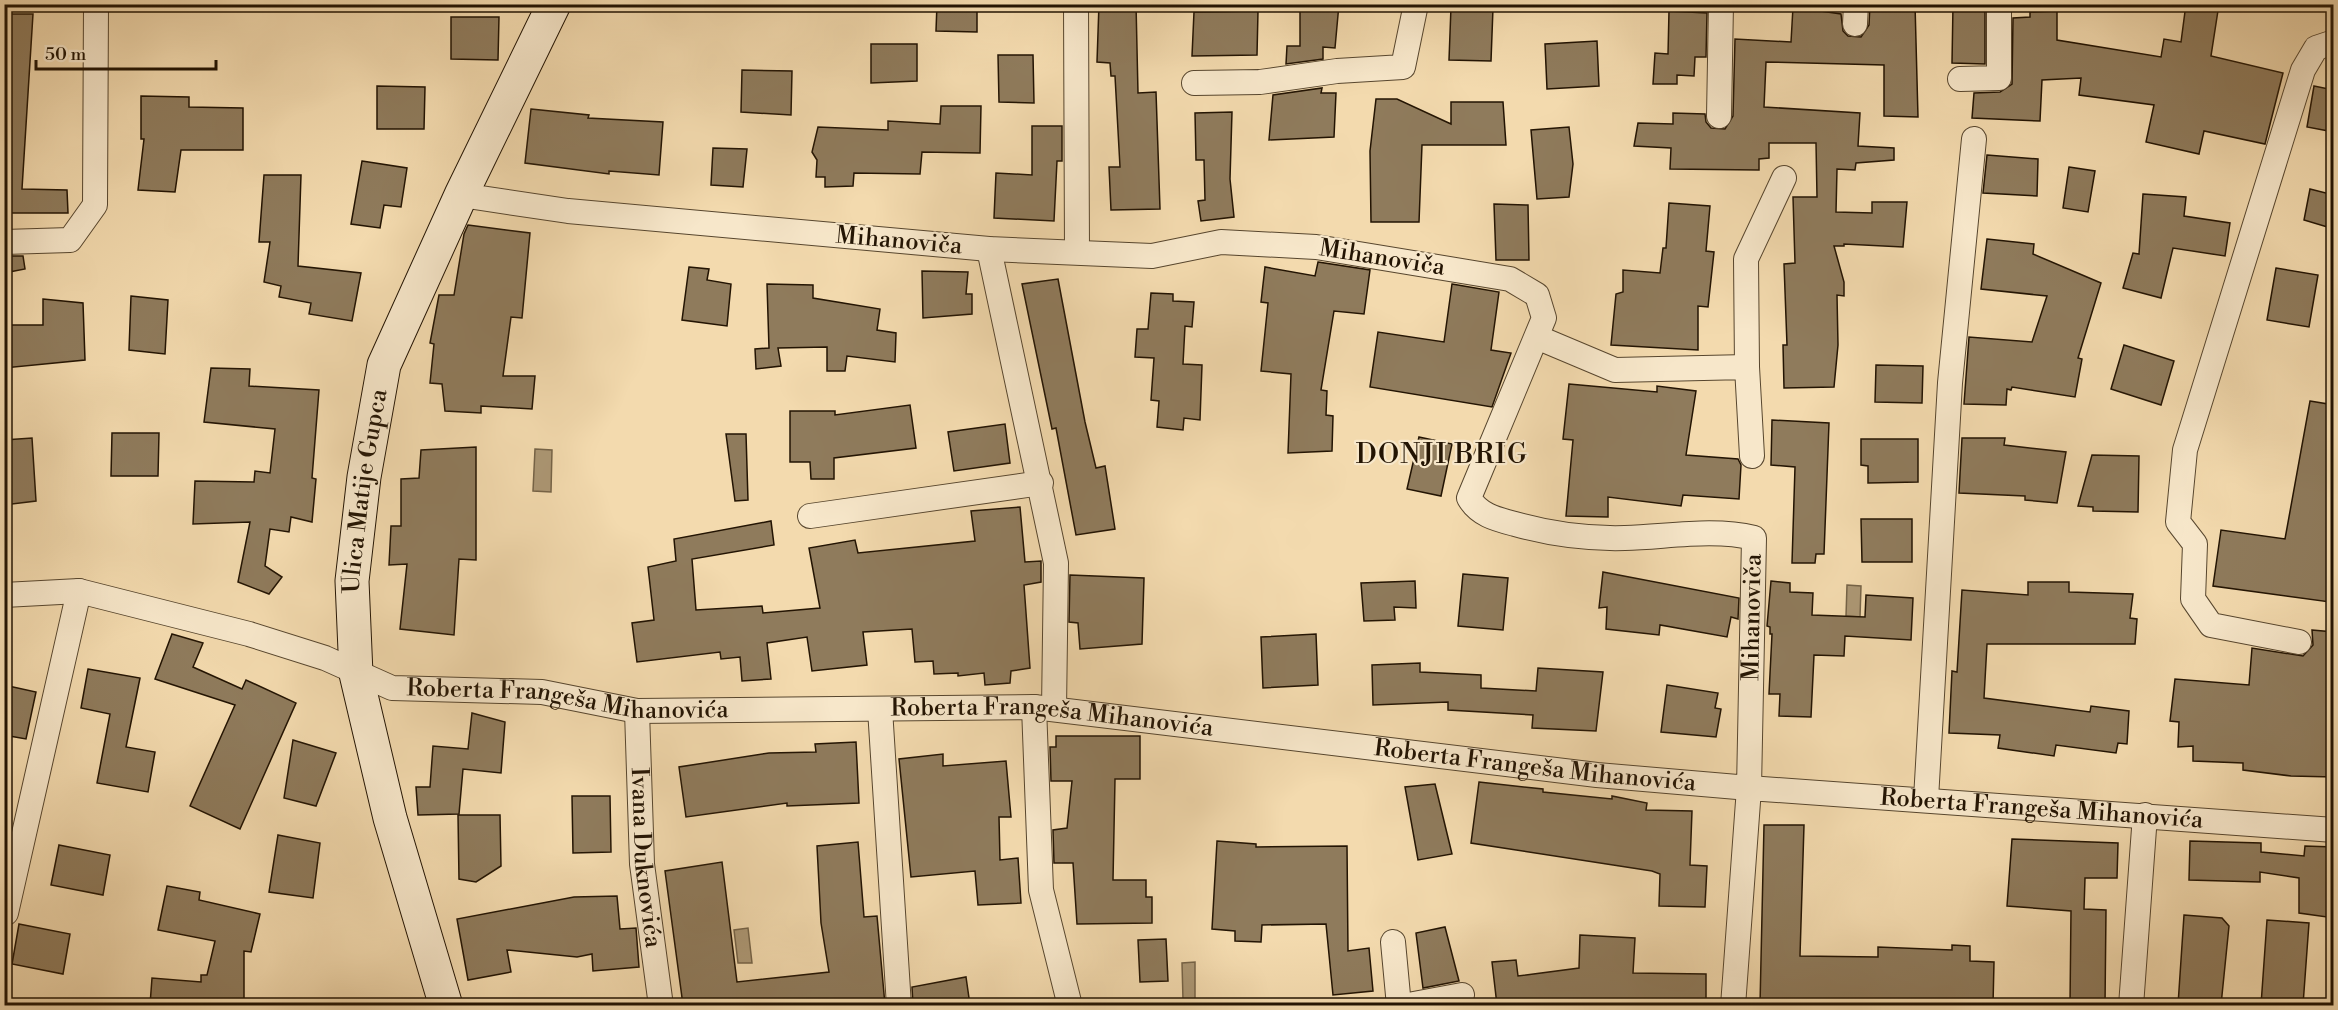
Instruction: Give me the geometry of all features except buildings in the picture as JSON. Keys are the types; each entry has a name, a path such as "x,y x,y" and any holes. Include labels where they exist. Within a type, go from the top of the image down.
{"street":[{"path":"4,243 70,240 95,205 96,4"},
{"name":"Ulica Matije Gupca","path":"446,1005 390,818 356,674 352,581 364,477 384,365 461,195 555,4"},
{"path":"1076,4 1077,252"},
{"path":"1194,83 1260,82 1337,71 1403,67 1416,4"},
{"path":"1719,116 1721,4"},
{"path":"1960,79 1999,78 1999,4"},
{"path":"2299,642 2211,625 2193,599 2195,544 2178,522 2185,450 2303,70 2316,48 2334,42"},
{"path":"1926,799 1950,383 1974,139"},
{"path":"1752,456 1746,259 1784,178"},
{"name":"Mihanoviča","path":"461,195 568,211 990,249 1152,256 1221,242 1316,247 1510,279 1537,295 1544,318 1539,338 1469,498 1476,510 1496,519 1548,534 1622,538 1753,531 1749,788"},
{"path":"990,249 1056,563 1044,708 1041,890 1070,1005"},
{"path":"1539,338 1615,370 1748,367"},
{"path":"810,516 1041,483"},
{"path":"6,913 80,591"},
{"name":"Roberta Frangeša Mihanovića","path":"4,594 80,591 249,634 325,658 356,674 392,688 542,692 637,711 1044,708 1586,774 2334,830"},
{"path":"880,709 899,1005"},
{"name":"Ivana Duknovića","path":"637,711 642,864 661,1005"},
{"path":"1733,1005 1749,788"},
{"path":"2131,1005 2145,815"},
{"path":"1394,942 1401,1005 1462,995"}],"shaded area":[{"path":"535,449 552,450 551,492 533,491"},
{"path":"1847,585 1861,586 1860,617 1846,616"},
{"path":"748,928 752,963 738,963 734,930"},
{"path":"1195,962 1195,999 1183,1000 1182,963"}],"district":[{"name":"DONJI BRIG","path":"1442,455"}]}
